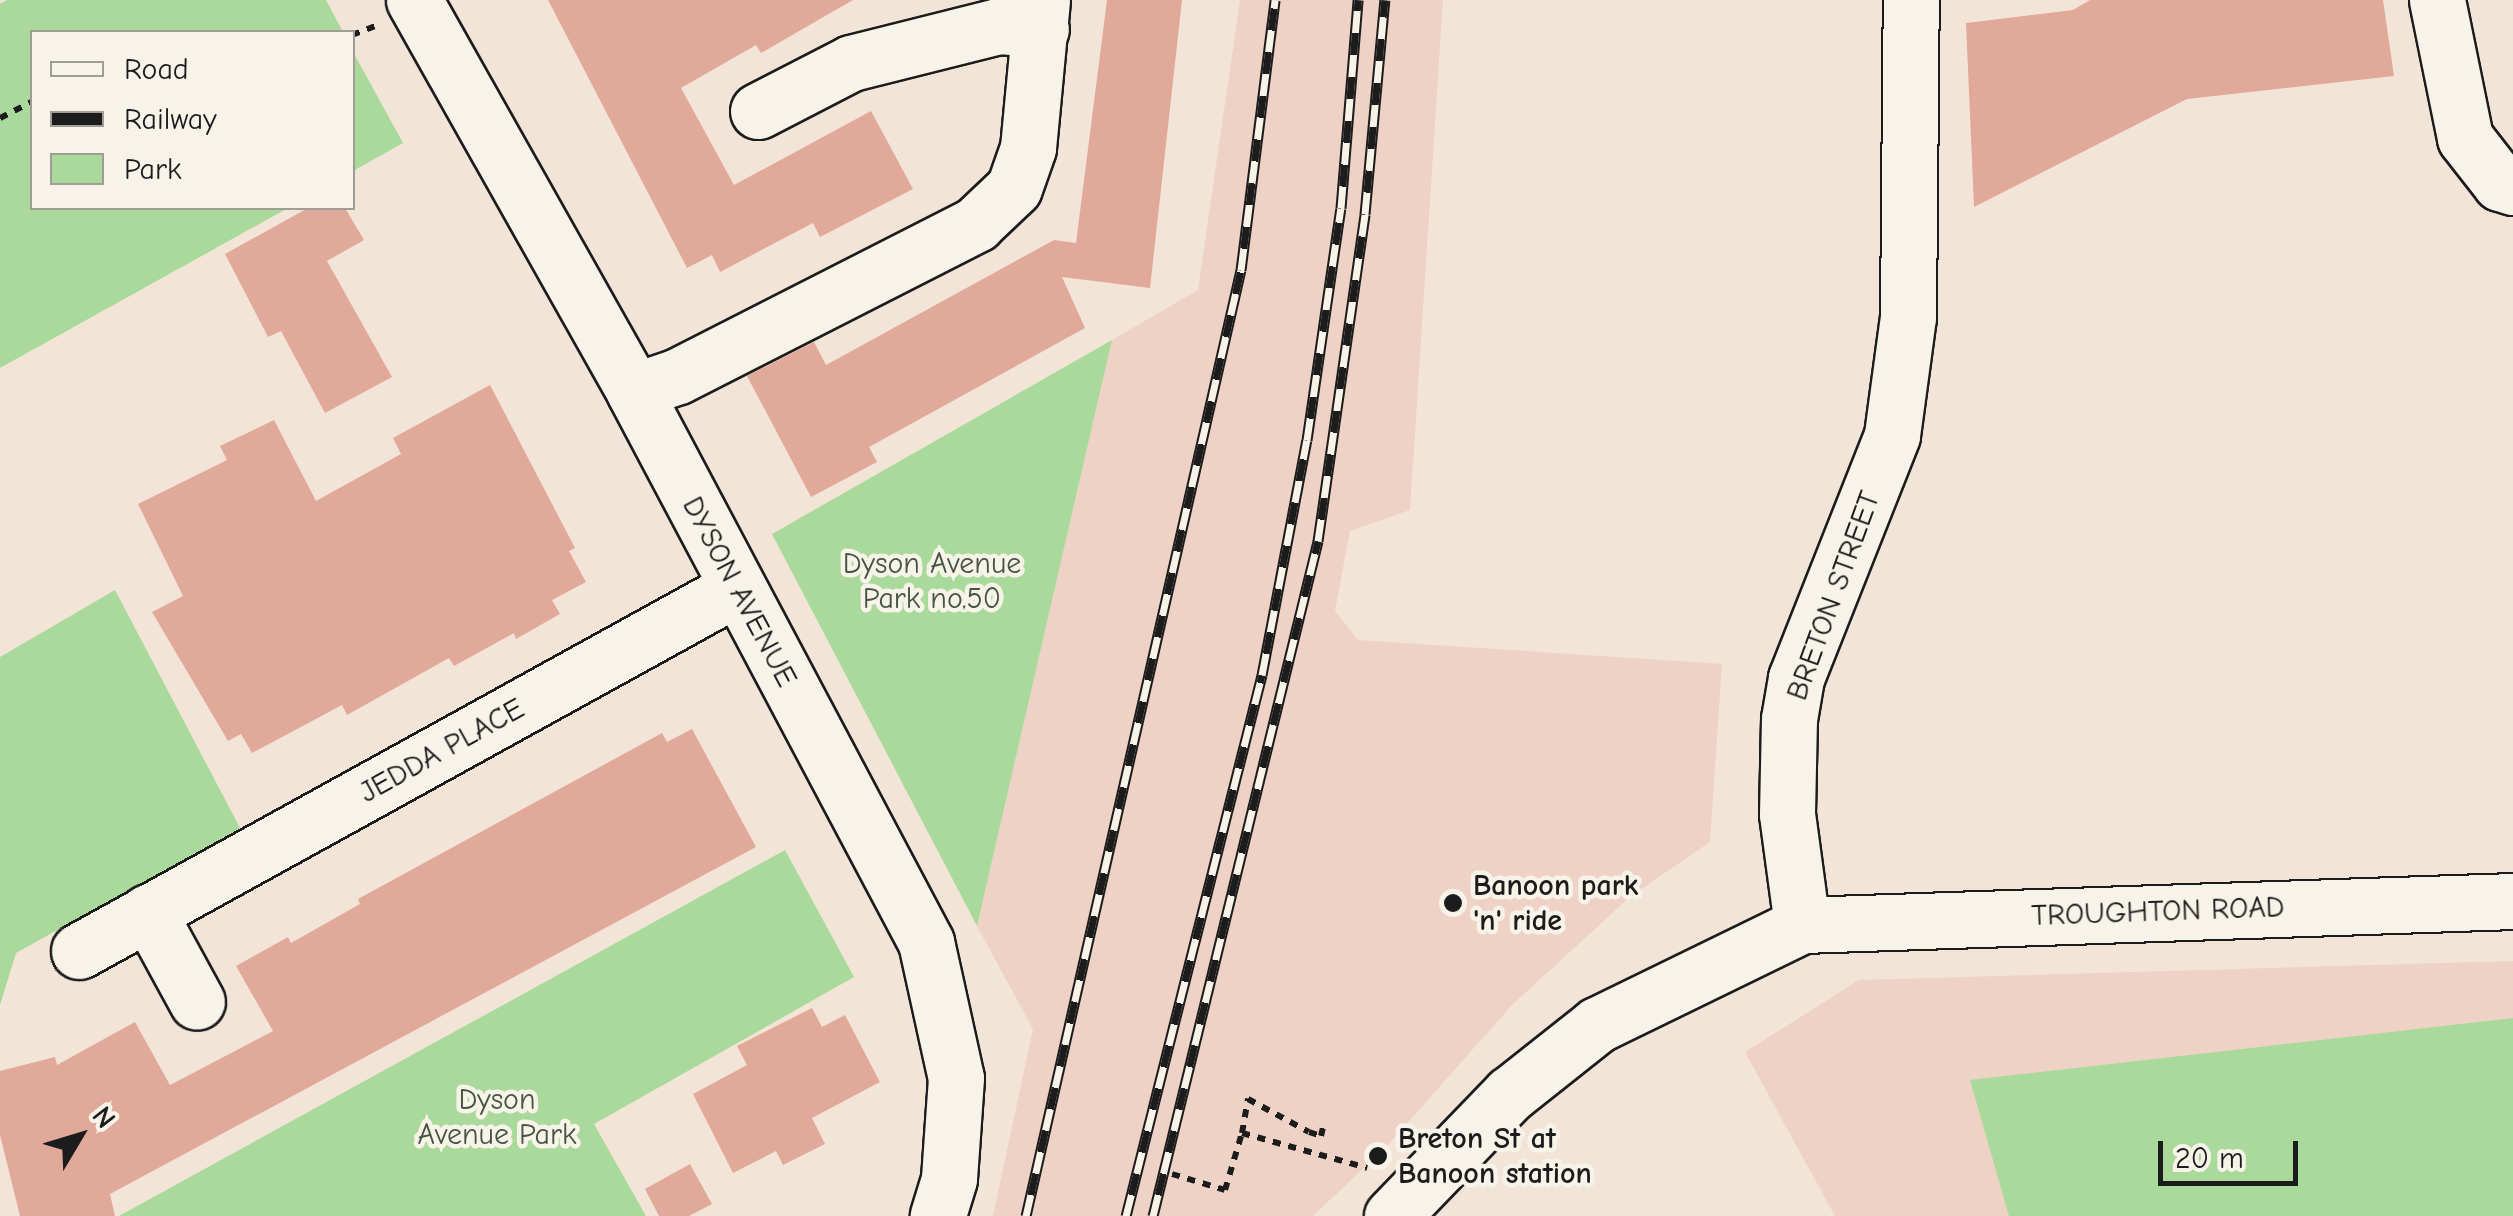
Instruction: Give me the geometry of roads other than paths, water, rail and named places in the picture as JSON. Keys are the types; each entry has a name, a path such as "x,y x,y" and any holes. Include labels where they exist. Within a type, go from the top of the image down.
{"street":[{"name":"BRETON STREET","path":"1802,925 1786,814 1789,720 1796,678 1892,435 1908,316 1912,0"},
{"path":"2437,0 2465,138 2500,184 2513,187"},
{"name":"DYSON AVENUE","path":"395,13 634,391 735,589 926,942 956,1078 949,1179 938,1216"},
{"path":"634,391 678,376 976,224 1014,188 1028,148 1041,14 850,64 758,111"},
{"name":"JEDDA PLACE","path":"79,950 735,589"},
{"name":"TROUGHTON ROAD","path":"1802,925 2513,901"},
{"path":"148,912 197,1002"},
{"path":"1399,1199 1510,1094 1597,1025 1802,925"}],"railway":[{"path":"1026,1216 1241,270 1275,0"},
{"path":"1126,1216 1262,675 1307,440 1341,208 1358,0"},
{"path":"1153,1216 1318,541 1365,214 1385,0"}],"place":[{"name":"Banoon park 'n' ride","path":"1453,903"},
{"name":"Breton St at Banoon station","path":"1378,1156"}],"park label":[{"name":"Dyson Avenue Park no.50","path":"932,581"},
{"name":"Dyson Avenue Park","path":"497,1117"}]}
